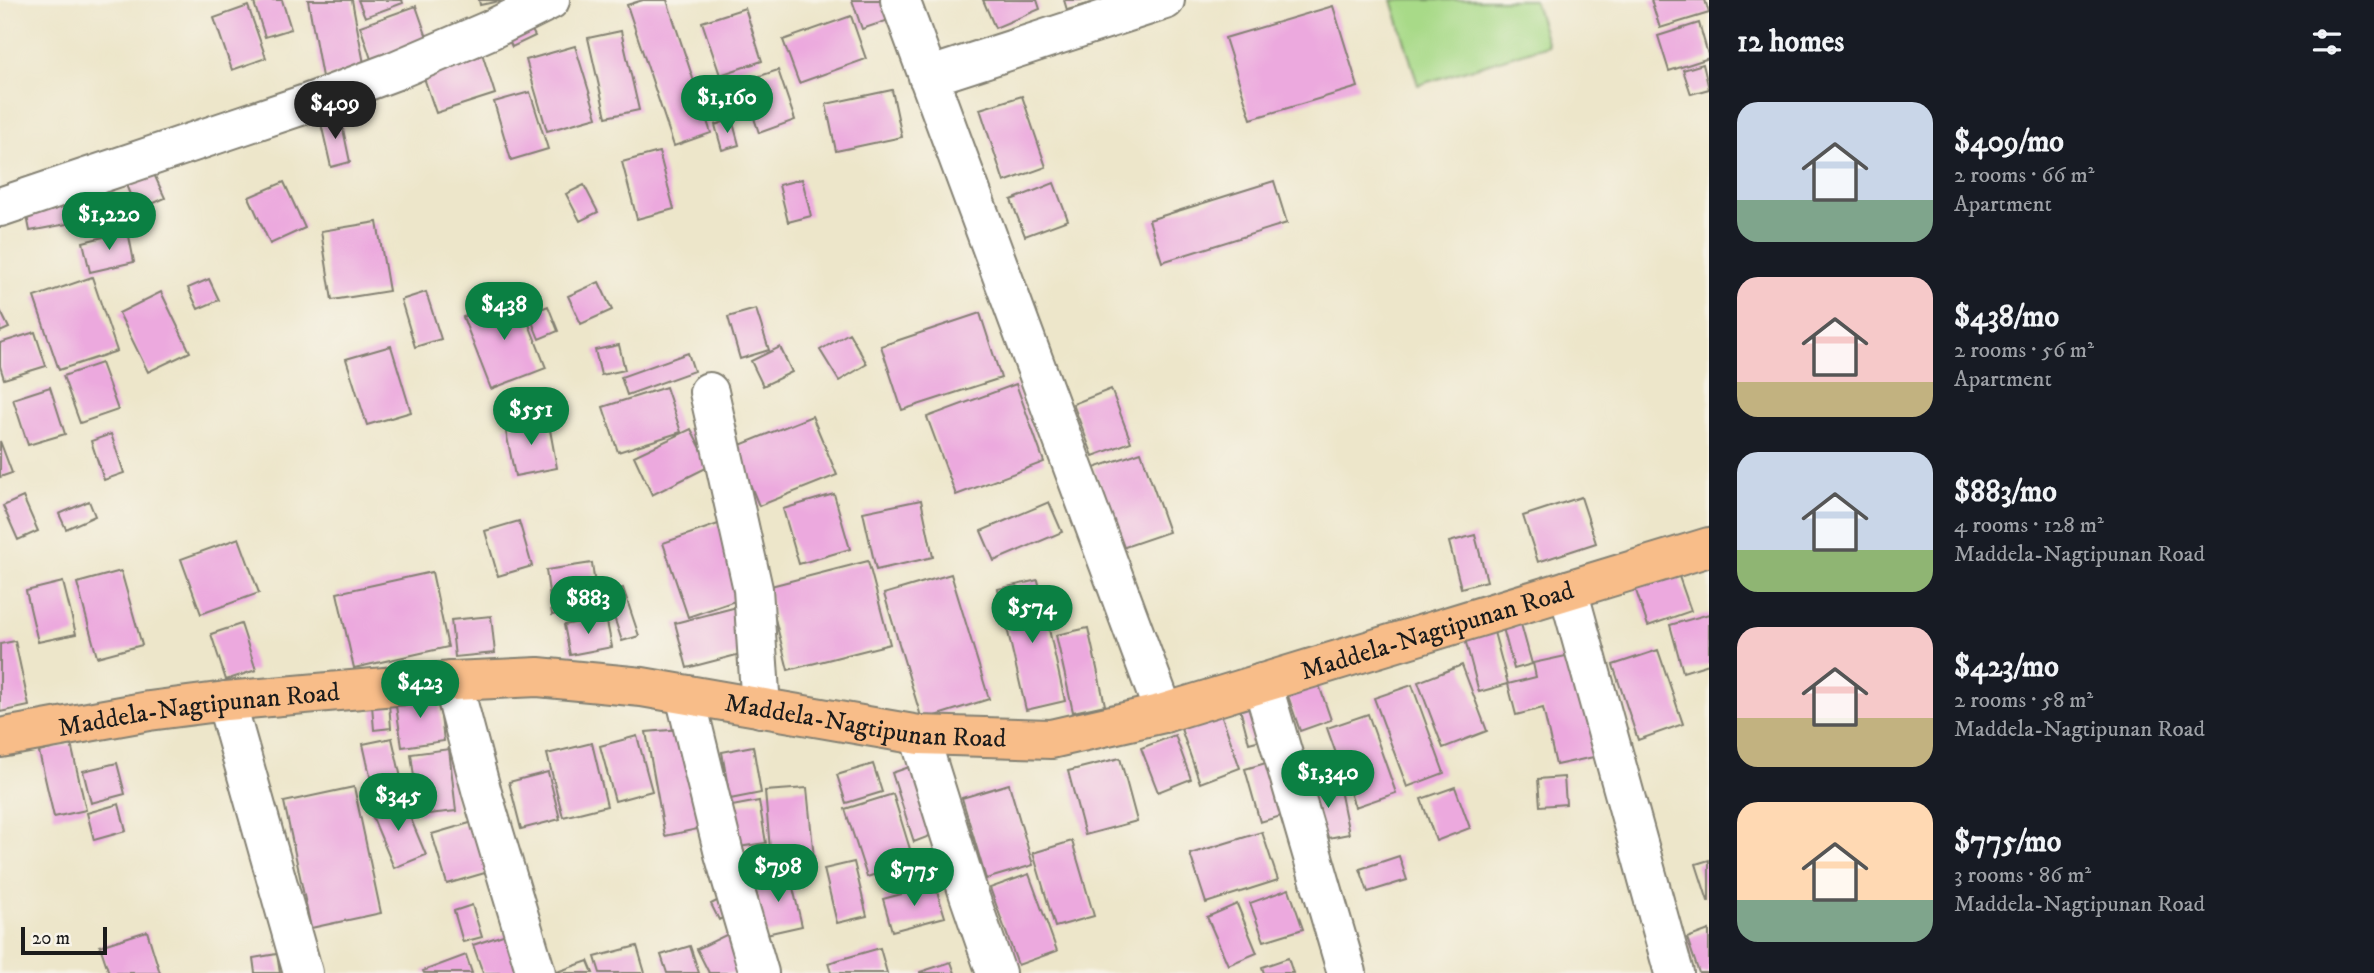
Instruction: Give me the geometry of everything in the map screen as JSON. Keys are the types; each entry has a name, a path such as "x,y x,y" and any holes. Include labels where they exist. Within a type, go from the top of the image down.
{"main road":[{"name":"Maddela-Nagtipunan Road","path":"0,738 137,713 226,701 452,681 538,677 642,687 919,734 1051,739 1164,713 1709,547"}],"street":[{"path":"0,207 382,76 490,30 550,0"},
{"path":"900,0 1164,713"},
{"path":"928,77 1165,0"},
{"path":"709,392 753,589 761,708"},
{"path":"1568,590 1674,973"},
{"path":"452,681 482,793 536,973"},
{"path":"1262,683 1347,973"},
{"path":"685,695 724,854 759,973"},
{"path":"226,701 303,973"},
{"path":"919,734 996,973"}],"green space":[{"path":"1392,0 1534,0 1548,45 1418,85"}],"building":[{"path":"282,0 291,29 265,37 254,3"},
{"path":"308,0 352,0 365,69 322,77"},
{"path":"358,0 402,0 403,3 365,17"},
{"path":"479,0 499,0 500,1 480,5"},
{"path":"643,0 667,0 711,133 674,146 627,5"},
{"path":"852,0 888,0 895,18 862,29"},
{"path":"983,0 1037,0 1040,9 995,28"},
{"path":"1064,0 1098,0 1099,1 1067,10"},
{"path":"1651,0 1705,0 1709,13 1660,28"},
{"path":"248,6 266,58 232,70 214,18"},
{"path":"416,6 431,49 374,68 360,26"},
{"path":"1333,6 1358,87 1251,119 1225,38"},
{"path":"745,8 762,61 720,75 702,22"},
{"path":"851,16 866,59 799,83 783,40"},
{"path":"527,21 535,36 512,47 505,32"},
{"path":"1699,23 1709,58 1669,71 1658,36"},
{"path":"621,31 639,110 606,117 588,38"},
{"path":"575,46 597,117 547,131 526,60"},
{"path":"481,50 495,94 436,113 421,69"},
{"path":"1703,64 1709,89 1691,94 1683,70"},
{"path":"778,70 795,120 759,133 742,82"},
{"path":"892,90 902,137 836,151 826,104"},
{"path":"530,92 548,149 511,160 494,102"},
{"path":"1022,96 1046,167 1004,182 980,109"},
{"path":"340,115 350,162 331,167 320,119"},
{"path":"732,119 739,145 722,150 715,125"},
{"path":"659,152 674,209 637,219 622,162"},
{"path":"153,172 165,198 137,211 126,185"},
{"path":"802,179 811,216 788,222 779,185"},
{"path":"1274,181 1287,223 1162,262 1149,220"},
{"path":"284,182 305,228 270,244 249,197"},
{"path":"1054,183 1068,220 1025,236 1011,200"},
{"path":"584,185 598,212 580,221 566,194"},
{"path":"68,198 72,223 30,231 25,206"},
{"path":"377,222 389,291 332,300 321,231"},
{"path":"128,231 134,262 90,272 83,242"},
{"path":"92,277 117,351 59,370 34,297"},
{"path":"209,279 219,300 198,309 188,288"},
{"path":"599,282 612,310 581,324 568,296"},
{"path":"161,292 190,352 148,372 119,313"},
{"path":"426,292 441,339 415,347 401,300"},
{"path":"518,296 546,368 491,389 463,317"},
{"path":"548,306 558,331 539,339 529,314"},
{"path":"756,309 769,350 740,359 728,317"},
{"path":"0,310 9,328 0,332"},
{"path":"980,313 1001,378 902,410 881,346"},
{"path":"35,332 46,366 4,379 0,366 0,343"},
{"path":"849,333 867,364 839,381 820,350"},
{"path":"619,345 625,370 601,375 595,350"},
{"path":"391,346 411,412 367,425 346,359"},
{"path":"780,347 792,372 763,386 751,361"},
{"path":"688,353 694,371 627,395 621,377"},
{"path":"101,363 118,410 80,423 63,376"},
{"path":"1016,384 1044,462 956,495 927,417"},
{"path":"50,387 65,434 28,445 13,399"},
{"path":"666,387 681,432 618,452 603,407"},
{"path":"1111,389 1131,442 1093,456 1073,404"},
{"path":"812,416 837,475 759,506 735,447"},
{"path":"548,419 557,468 515,476 505,427"},
{"path":"691,429 710,466 652,495 634,456"},
{"path":"111,434 124,473 104,480 91,441"},
{"path":"0,441 12,473 0,477"},
{"path":"1141,452 1169,532 1122,548 1094,468"},
{"path":"834,494 850,549 799,564 783,509"},
{"path":"23,497 38,531 18,540 3,506"},
{"path":"1581,497 1596,543 1538,562 1523,516"},
{"path":"921,500 933,557 876,570 863,512"},
{"path":"89,501 95,516 66,529 59,514"},
{"path":"1049,502 1062,532 994,561 981,531"},
{"path":"519,521 532,566 498,576 485,531"},
{"path":"721,523 747,597 688,617 663,543"},
{"path":"1475,535 1487,581 1461,588 1449,542"},
{"path":"239,538 259,593 201,614 181,559"},
{"path":"868,561 890,644 788,670 767,587"},
{"path":"592,563 598,608 552,615 546,570"},
{"path":"1676,568 1691,611 1648,626 1633,582"},
{"path":"121,571 142,645 97,657 77,583"},
{"path":"432,572 448,647 354,668 337,593"},
{"path":"951,574 989,699 922,720 884,594"},
{"path":"1038,580 1065,701 1026,710 998,589"},
{"path":"63,582 76,634 38,642 26,591"},
{"path":"623,588 639,636 622,641 606,593"},
{"path":"737,607 748,652 687,668 675,623"},
{"path":"1709,614 1709,664 1683,672 1670,625"},
{"path":"491,616 495,653 455,657 451,620"},
{"path":"606,617 612,647 570,655 564,625"},
{"path":"241,624 256,670 226,680 211,634"},
{"path":"1521,624 1532,664 1514,669 1503,628"},
{"path":"1088,628 1105,705 1073,712 1056,635"},
{"path":"1494,632 1508,684 1479,692 1465,639"},
{"path":"15,641 29,706 0,712 0,644"},
{"path":"1658,650 1683,724 1638,740 1613,665"},
{"path":"1580,653 1603,755 1556,765 1543,708 1516,715 1508,684 1536,677 1533,663"},
{"path":"1462,665 1487,731 1443,748 1418,682"},
{"path":"1316,676 1331,720 1300,731 1285,687"},
{"path":"1412,685 1444,773 1407,787 1374,698"},
{"path":"438,693 444,741 402,747 395,699"},
{"path":"1260,695 1272,737 1249,743 1238,701"},
{"path":"389,703 391,728 374,730 372,705"},
{"path":"1219,708 1240,768 1200,783 1179,723"},
{"path":"1368,714 1396,793 1355,807 1327,728"},
{"path":"682,729 702,828 665,836 646,732"},
{"path":"1175,735 1191,779 1158,792 1141,748"},
{"path":"637,736 652,791 615,801 600,746"},
{"path":"392,738 404,791 375,798 363,744"},
{"path":"592,743 607,806 563,817 547,754"},
{"path":"71,744 86,810 54,817 39,752"},
{"path":"753,746 761,793 730,799 722,752"},
{"path":"449,749 456,811 419,815 411,754"},
{"path":"1120,758 1137,821 1085,835 1068,771"},
{"path":"1280,759 1295,812 1260,822 1245,769"},
{"path":"117,763 125,794 91,803 83,771"},
{"path":"873,764 882,792 846,803 837,775"},
{"path":"918,764 940,832 914,842 892,773"},
{"path":"548,772 560,819 521,829 509,782"},
{"path":"1564,777 1566,804 1540,806 1538,779"},
{"path":"1338,780 1349,834 1318,840 1307,787"},
{"path":"1009,784 1033,865 986,879 962,798"},
{"path":"354,787 381,913 311,928 284,802"},
{"path":"1455,787 1470,828 1436,841 1421,799"},
{"path":"807,788 814,858 771,861 765,791"},
{"path":"893,794 914,862 867,877 845,809"},
{"path":"402,798 426,855 394,868 370,811"},
{"path":"759,801 766,843 738,847 732,806"},
{"path":"119,804 126,831 94,840 87,813"},
{"path":"480,820 495,870 447,884 432,834"},
{"path":"1262,832 1278,880 1206,903 1190,854"},
{"path":"1072,841 1094,916 1055,927 1033,853"},
{"path":"1399,856 1407,880 1368,892 1360,869"},
{"path":"1709,860 1709,901 1708,901 1696,864"},
{"path":"854,862 867,916 837,923 824,869"},
{"path":"1029,874 1057,951 1018,965 990,888"},
{"path":"790,875 802,926 766,934 754,883"},
{"path":"935,885 945,917 892,931 883,899"},
{"path":"1289,889 1303,929 1264,941 1250,903"},
{"path":"728,895 736,911 719,920 711,904"},
{"path":"1237,904 1257,953 1228,965 1207,917"},
{"path":"472,905 482,937 463,942 454,911"},
{"path":"1709,930 1709,973 1699,973 1687,938"},
{"path":"147,931 160,973 109,973 100,946"},
{"path":"509,933 522,973 483,973 473,945"},
{"path":"730,933 746,973 709,973 697,949"},
{"path":"637,946 645,973 600,973 595,957"},
{"path":"690,946 699,973 667,973 661,955"},
{"path":"880,948 887,973 831,973 828,963"},
{"path":"277,954 280,973 255,973 253,958"},
{"path":"466,955 472,973 423,971"},
{"path":"1288,958 1293,973 1264,973 1262,967"},
{"path":"588,961 593,973 554,973"},
{"path":"951,962 955,973 920,973 920,972"}]}
